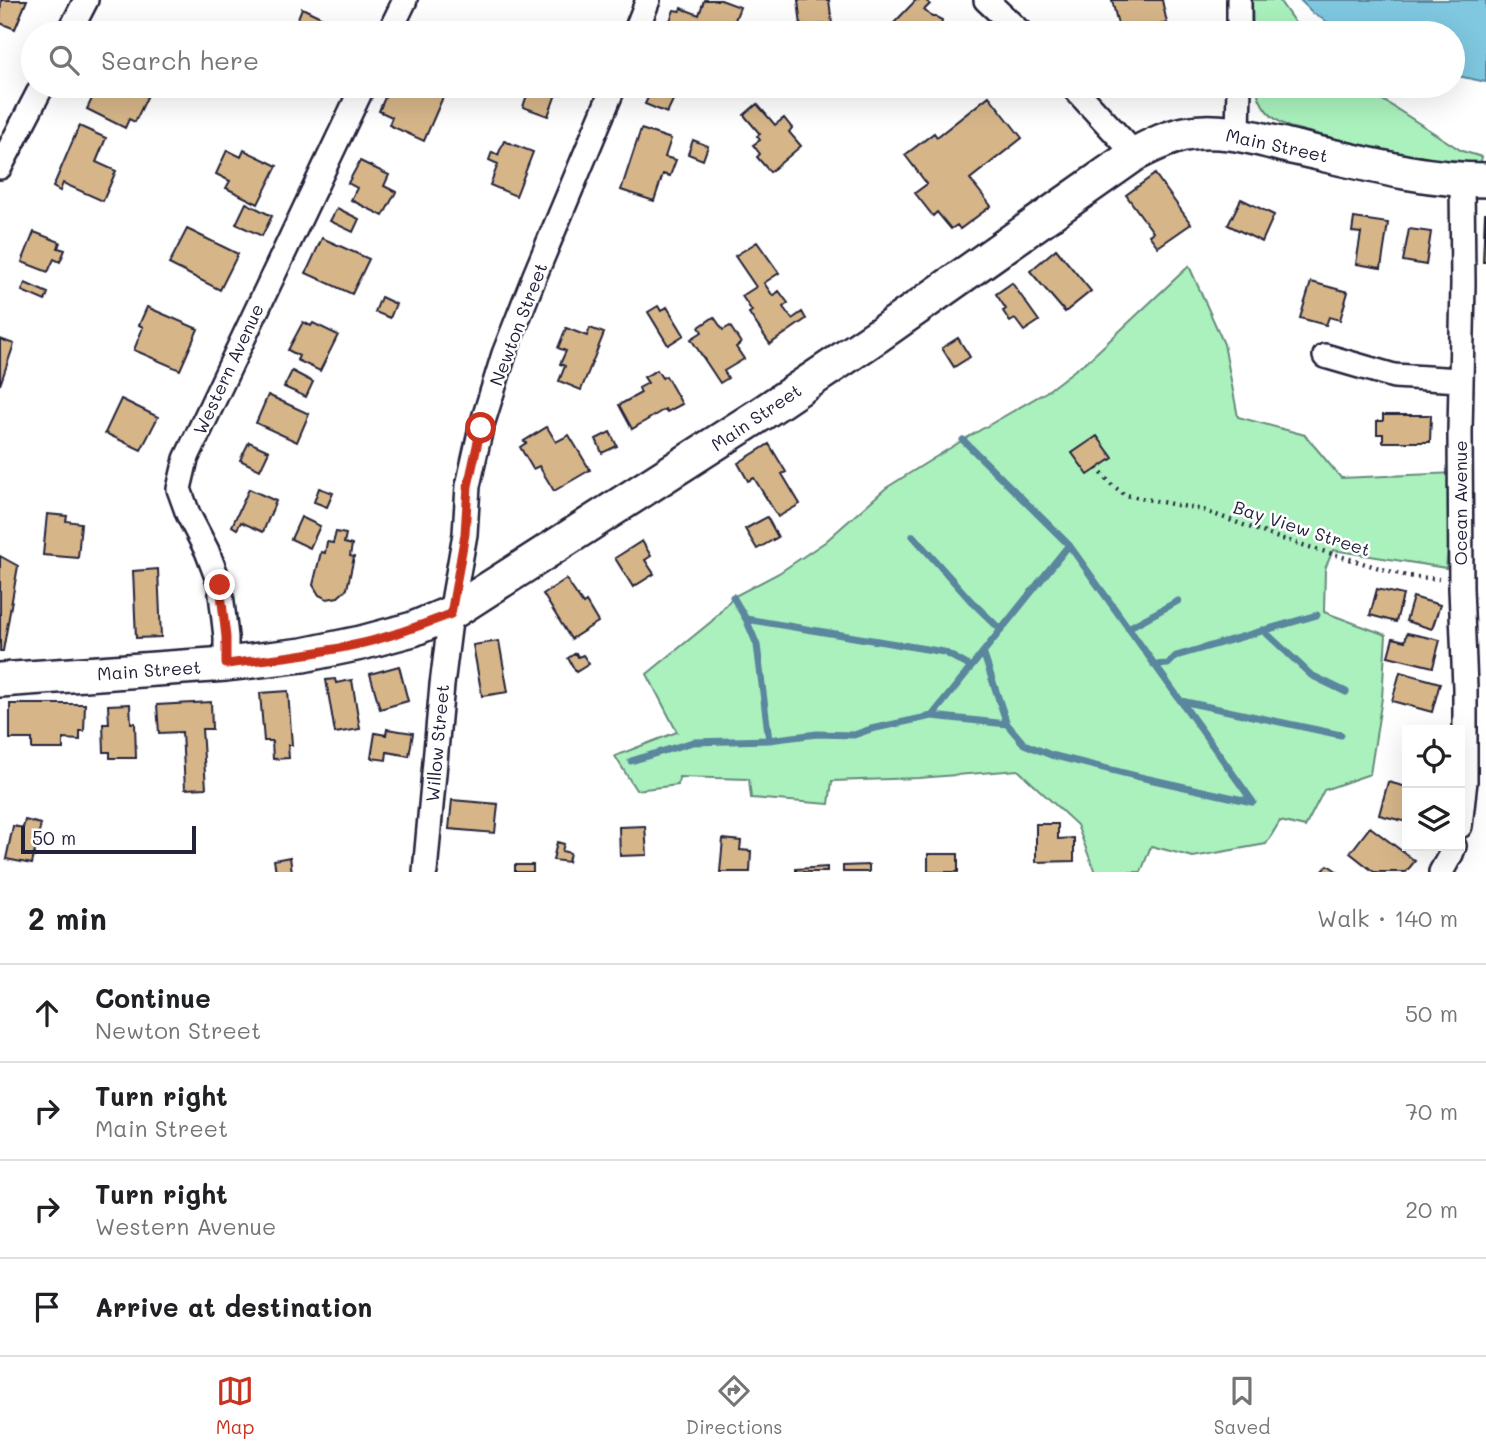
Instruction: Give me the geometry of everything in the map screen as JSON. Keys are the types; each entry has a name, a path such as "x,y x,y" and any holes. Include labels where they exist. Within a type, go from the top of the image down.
{"main road":[{"name":"Main Street","path":"0,680 226,664 303,655 413,629 451,614 782,400 1135,154 1163,141 1185,134 1206,132 1238,134 1407,172 1474,180"}],"street":[{"path":"75,21 86,0"},
{"path":"395,21 405,0"},
{"path":"640,21 648,0"},
{"path":"986,0 1008,21"},
{"path":"1238,0 1239,21"},
{"path":"0,167 36,98"},
{"name":"Western Avenue","path":"226,664 220,585 179,489 186,459 357,98"},
{"name":"Newton Street","path":"451,614 465,534 468,486 481,428 504,354 609,98"},
{"path":"1083,98 1135,154"},
{"path":"1238,134 1239,98"},
{"name":"Ocean Avenue","path":"1464,788 1460,380 1463,283 1474,180"},
{"path":"1325,356 1394,376 1460,380"},
{"name":"Willow Street","path":"425,872 451,614"},
{"path":"1441,872 1452,851"}],"path":[{"name":"Bay View Street","path":"1097,468 1125,495 1203,510 1276,537 1406,576 1461,578"}],"green space":[{"path":"1252,0 1279,0 1294,21 1253,21"},
{"path":"1380,98 1462,151 1482,157 1480,164 1408,155 1289,127 1276,120 1260,100"},
{"path":"1189,266 1224,344 1238,417 1305,435 1341,478 1455,473 1446,568 1333,550 1325,569 1324,612 1386,635 1382,698 1370,774 1324,790 1305,827 1280,821 1266,844 1193,857 1151,846 1141,872 1095,872 1077,825 1018,770 919,778 832,781 829,804 751,798 749,779 679,777 678,785 636,790 615,756 677,732 647,674 712,621 733,597 779,573 825,542 886,488 1046,392 1092,357"}],"water":[{"path":"1300,0 1486,0 1486,82 1465,78 1465,21 1326,21"}],"building":[{"path":"1,0 27,0 15,29 0,23"},
{"path":"704,0 721,0 740,7 735,20 738,21 670,21 674,10 680,11 681,8 699,15"},
{"path":"798,0 829,0 832,21 800,21"},
{"path":"916,0 925,0 930,4 924,10 932,17 942,20 942,21 896,21"},
{"path":"1112,0 1162,0 1167,21 1117,21"},
{"path":"302,8 325,19 324,21 297,21"},
{"path":"92,98 147,98 135,122 129,119 125,128 87,109"},
{"path":"385,98 443,98 424,141 389,125 392,117 379,111"},
{"path":"526,98 555,98 548,116 523,107"},
{"path":"648,98 673,100 667,113 645,104"},
{"path":"986,98 991,98 1022,138 970,179 991,206 960,229 957,225 951,229 937,212 933,216 915,193 927,184 905,155 934,133 937,137"},
{"path":"757,104 775,125 784,118 792,128 789,132 801,146 770,172 757,157 760,154 753,145 760,140 757,136 760,134 744,115"},
{"path":"79,126 106,138 96,162 116,171 103,201 63,183 60,191 53,187"},
{"path":"641,129 671,139 665,157 676,160 670,176 663,174 654,201 621,190"},
{"path":"693,140 708,146 703,160 688,154"},
{"path":"504,141 533,152 516,196 490,185 498,164 489,160 492,152 498,155"},
{"path":"227,150 241,157 244,150 277,166 258,204 226,188 230,181 216,174"},
{"path":"360,161 389,175 384,186 396,192 383,216 351,200 357,188 348,183"},
{"path":"1155,174 1191,224 1158,247 1149,235 1153,232 1126,195"},
{"path":"1241,199 1274,215 1262,242 1228,225"},
{"path":"246,203 272,216 262,236 236,224"},
{"path":"337,208 359,219 353,232 330,221"},
{"path":"1485,213 1486,262 1483,262"},
{"path":"1354,218 1388,223 1381,268 1356,264 1361,233 1352,232"},
{"path":"187,229 238,254 220,290 169,264"},
{"path":"1409,229 1431,232 1426,265 1403,261"},
{"path":"34,232 60,242 58,248 65,250 60,262 54,259 48,272 22,262"},
{"path":"322,238 369,259 352,294 306,273"},
{"path":"757,242 779,273 764,283 773,296 779,291 788,303 783,307 792,319 802,312 806,319 770,344 749,313 752,311 742,296 756,287 735,256"},
{"path":"1056,249 1091,291 1065,312 1030,271"},
{"path":"1311,282 1348,292 1340,320 1329,317 1326,325 1300,318"},
{"path":"25,283 48,293 45,301 22,291"},
{"path":"1012,283 1039,321 1024,331 1015,319 1010,322 1003,311 1006,309 996,294"},
{"path":"381,297 396,304 390,318 375,312"},
{"path":"658,306 661,311 667,307 684,335 668,345 648,312"},
{"path":"147,307 198,329 180,370 134,350 143,327 139,325"},
{"path":"714,317 723,330 730,326 741,343 736,347 744,359 724,371 728,378 720,383 691,339 702,332 699,327"},
{"path":"303,322 311,326 313,323 338,335 320,371 297,360 299,356 288,350"},
{"path":"566,328 587,336 590,328 604,333 581,390 559,381 565,366 560,364 566,351 558,348"},
{"path":"958,338 970,357 954,367 942,348"},
{"path":"0,339 14,344 0,385"},
{"path":"657,370 662,378 666,376 682,404 667,412 665,409 632,429 619,405 641,393 639,388 648,383 644,377"},
{"path":"292,371 313,382 306,397 284,387"},
{"path":"268,395 309,414 297,442 256,423"},
{"path":"121,399 158,417 141,450 105,433"},
{"path":"1383,415 1431,415 1430,442 1383,442 1383,434 1377,434 1377,421 1383,421"},
{"path":"547,427 556,442 569,435 590,470 554,491 539,466 533,469 520,447 526,443 524,441"},
{"path":"610,432 617,446 602,453 596,439"},
{"path":"1097,436 1113,458 1088,475 1072,453"},
{"path":"249,442 269,451 260,470 240,460"},
{"path":"769,444 786,472 782,474 800,504 778,517 754,478 748,481 738,463"},
{"path":"319,488 333,493 327,507 314,502"},
{"path":"249,489 276,501 263,532 241,522 237,529 232,526"},
{"path":"47,514 67,516 66,521 81,523 78,558 43,555"},
{"path":"301,517 320,526 310,548 291,539"},
{"path":"767,517 778,537 757,549 745,529"},
{"path":"336,532 346,534 344,543 352,545 350,556 354,557 347,589 338,597 327,599 319,595 313,585 321,552 325,553 327,542 333,543"},
{"path":"642,541 651,556 645,560 654,574 633,587 615,558"},
{"path":"0,556 18,566 3,651 0,651"},
{"path":"158,569 161,637 136,638 133,571"},
{"path":"566,579 583,604 586,602 598,622 571,639 543,594"},
{"path":"1377,589 1403,595 1396,622 1370,615"},
{"path":"1413,597 1440,605 1432,629 1406,621"},
{"path":"1407,633 1440,640 1433,667 1388,656 1393,638 1405,641"},
{"path":"499,641 508,692 482,696 473,645"},
{"path":"576,653 578,657 583,655 589,664 576,672 568,658"},
{"path":"399,666 408,701 380,709 370,674"},
{"path":"1400,672 1440,683 1432,712 1392,701"},
{"path":"335,679 336,683 352,680 360,729 335,733 326,680"},
{"path":"288,691 292,745 288,745 289,758 273,759 272,741 264,741 260,693"},
{"path":"211,702 212,729 202,729 206,788 185,789 182,732 159,733 157,705"},
{"path":"10,704 85,704 84,731 80,731 80,740 63,739 63,749 32,749 32,739 10,739"},
{"path":"130,704 131,723 135,723 136,758 110,758 110,752 104,752 103,724 109,724 108,705"},
{"path":"387,729 413,733 409,756 387,752 386,760 371,758 375,733 386,735"},
{"path":"1388,782 1402,786 1402,821 1379,815"},
{"path":"452,800 498,804 495,833 449,829"},
{"path":"25,820 41,824 32,864 6,859 13,826 23,828"},
{"path":"1036,824 1058,824 1058,839 1074,838 1074,861 1036,862"},
{"path":"645,826 647,855 620,856 619,827"},
{"path":"1370,827 1415,861 1406,872 1374,872 1350,853"},
{"path":"723,839 741,841 740,850 751,851 750,872 720,872"},
{"path":"557,842 564,844 562,851 570,853 568,862 553,860"},
{"path":"928,854 958,854 958,872 928,872"},
{"path":"290,857 292,872 276,872 274,860"},
{"path":"515,865 533,865 533,872 515,872"},
{"path":"869,865 869,872 843,872 843,866"},
{"path":"1328,865 1338,872 1322,872"},
{"path":"827,867 827,872 796,872 796,869"}],"waterway":[{"path":"963,440 1069,545 1253,802"},
{"path":"913,536 1001,630"},
{"path":"932,716 1069,545"},
{"path":"733,597 757,645 769,740"},
{"path":"1128,628 1178,601"},
{"path":"1154,665 1168,664 1176,656 1317,615"},
{"path":"746,619 944,652 971,667"},
{"path":"1263,630 1311,675 1346,692"},
{"path":"983,652 1007,724 1024,744 1051,755 1252,802"},
{"path":"1181,701 1341,735"},
{"path":"631,761 693,742 769,740 817,734 854,735 932,716 1007,724"}],"route":[{"path":"220,585 226,664 303,655 361,643 413,629 451,614 465,534 468,486 481,428"}]}
